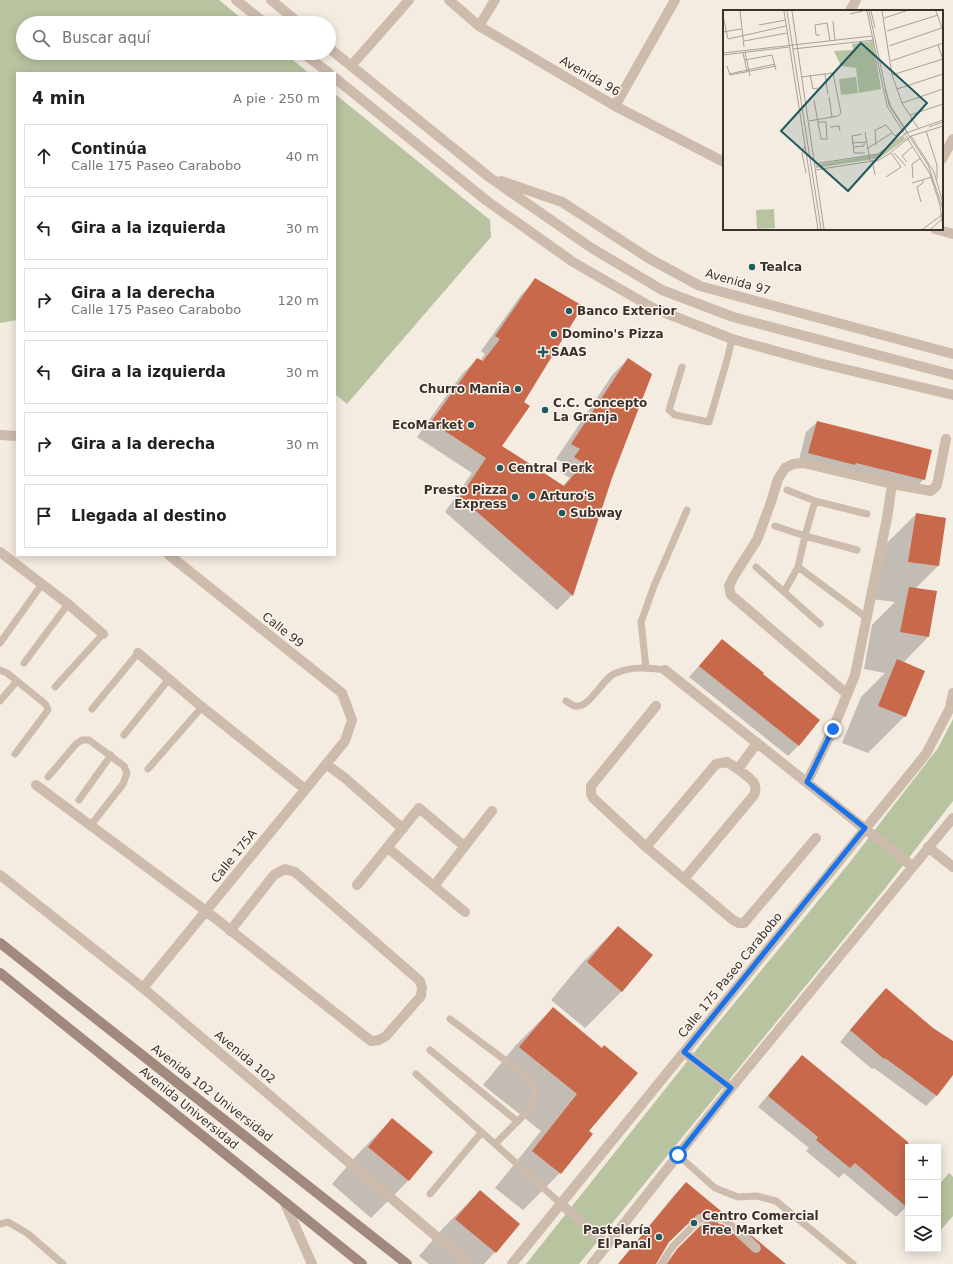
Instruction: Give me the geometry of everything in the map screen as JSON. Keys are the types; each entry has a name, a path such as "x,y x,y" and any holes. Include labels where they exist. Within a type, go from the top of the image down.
{"main road":[{"name":"Avenida 102 Universidad","path":"0,943 407,1264"},
{"name":"Avenida Universidad","path":"0,973 362,1264"}],"street":[{"path":"236,0 256,16"},
{"path":"271,0 290,16"},
{"path":"351,66 409,0"},
{"name":"Avenida 96","path":"449,0 479,26 615,106 723,161"},
{"path":"479,26 494,0"},
{"path":"615,106 676,0"},
{"path":"851,10 856,0"},
{"path":"336,54 489,177 590,247 662,290 734,317 953,375"},
{"path":"312,60 327,72"},
{"path":"336,79 488,201 573,262 653,308 732,339 819,363 953,395"},
{"path":"943,156 953,139"},
{"name":"Avenida 97","path":"489,177 562,202 650,259 700,286 953,354"},
{"path":"939,230 953,234"},
{"path":"0,435 16,436"},
{"path":"847,694 730,595 730,586 734,576 757,540 778,479 785,468 793,464 803,462 892,484 931,491 937,485 946,438"},
{"path":"807,782 833,729 855,675 887,518 892,484"},
{"path":"0,552 68,604 103,634"},
{"name":"Calle 99","path":"170,556 342,693 352,720 345,741"},
{"path":"138,653 202,707 305,789"},
{"path":"665,670 912,866"},
{"name":"Calle 175 Paseo Carabobo","path":"512,1264 926,754 950,708 953,693"},
{"path":"656,706 591,786 591,794 593,798 646,847 733,920 739,923 744,923 816,838"},
{"name":"Calle 175A","path":"143,988 345,741"},
{"path":"738,770 757,743"},
{"path":"646,847 716,764 728,762 756,784 757,790 754,795 684,879"},
{"path":"326,764 345,778 403,829"},
{"path":"36,785 206,911 230,931 371,1041 379,1040 386,1036 421,996 422,988 420,981 295,872 285,869 274,875 230,931"},
{"path":"357,885 419,808 464,846"},
{"path":"434,886 492,810"},
{"path":"592,1264 731,1088 953,818"},
{"path":"928,847 953,867"},
{"path":"388,848 465,912"},
{"name":"Avenida 102","path":"0,875 143,988 469,1264"},
{"path":"684,1052 731,1088"},
{"path":"284,1201 312,1264"},
{"path":"561,1204 607,1244"}],"lane":[{"path":"682,367 669,410 675,415 709,422 728,360 732,339"},
{"path":"787,490 815,501 867,514"},
{"path":"784,592 798,567 815,501"},
{"path":"646,667 641,622 654,586 687,510"},
{"path":"775,526 805,536 858,550"},
{"path":"756,567 820,624"},
{"path":"798,567 867,618"},
{"path":"0,643 42,584"},
{"path":"24,663 68,604"},
{"path":"54,687 103,634"},
{"path":"92,709 138,653"},
{"path":"566,701 574,706 582,706 608,678 616,673 646,667 665,670"},
{"path":"0,670 7,673 46,705 48,710 15,754"},
{"path":"124,735 169,679"},
{"path":"0,701 17,681"},
{"path":"148,769 202,707"},
{"path":"48,777 76,744 82,740 89,740 124,766 127,773 123,784 91,825"},
{"path":"78,800 111,755"},
{"path":"450,1019 526,1076 534,1085 535,1095 532,1107 495,1144"},
{"path":"430,1050 517,1121"},
{"path":"416,1074 561,1204"},
{"path":"430,1194 481,1133"},
{"path":"678,1155 715,1188 738,1197 757,1196 776,1201 853,1264"},
{"path":"661,1264 673,1246 701,1218 716,1217 727,1221 756,1248"},
{"path":"0,1224 8,1222 27,1233 63,1264"}],"green space":[{"path":"0,0 219,0 238,16 16,16 16,60 293,60 308,72 16,72 16,320 0,323"},
{"path":"336,95 490,220 491,237 347,404 336,395"},
{"path":"953,719 953,801 883,891 579,1264 526,1264 705,1039 850,862 938,748"},
{"path":"949,1173 953,1177 953,1216 941,1230 941,1216 941,1182"}],"building":[{"path":"535,278 583,306 524,402 530,406 502,446 564,486 584,463 574,457 580,449 571,444 628,358 652,374 612,478 573,596 460,497 486,458 431,422 477,358 483,361 500,339 495,336"},
{"path":"817,421 932,450 925,480 808,453"},
{"path":"916,513 946,518 939,566 908,562"},
{"path":"909,587 937,591 929,637 900,632"},
{"path":"722,639 820,720 799,746 699,666"},
{"path":"897,659 925,671 906,717 878,706"},
{"path":"618,926 653,955 622,992 587,962"},
{"path":"886,988 933,1028 953,1041 953,1075 937,1096 885,1058 884,1059 850,1030"},
{"path":"553,1007 602,1048 604,1045 638,1073 589,1131 593,1134 561,1174 532,1151 577,1094 519,1047"},
{"path":"802,1055 908,1142 908,1144 905,1144 905,1205 855,1163 850,1168 816,1140 818,1137 768,1096"},
{"path":"392,1118 433,1152 409,1181 368,1147"},
{"path":"686,1182 727,1216 715,1212 698,1214 669,1242 656,1264 618,1264"},
{"path":"480,1190 520,1224 496,1253 455,1219"},
{"path":"714,1222 724,1225 753,1252 759,1252 761,1249 760,1245 740,1226 786,1264 667,1264 677,1249 703,1223"}],"place":[{"name":"Tealca","path":"752,267"},
{"name":"Banco Exterior","path":"569,311"},
{"name":"Domino's Pizza","path":"554,334"},
{"name":"SAAS","path":"543,352"},
{"name":"Churro Mania","path":"518,389"},
{"name":"C.C. Concepto La Granja","path":"545,410"},
{"name":"EcoMarket","path":"471,425"},
{"name":"Central Perk","path":"500,468"},
{"name":"Arturo's","path":"532,496"},
{"name":"Presto Pizza Express","path":"515,497"},
{"name":"Subway","path":"562,513"},
{"name":"Centro Comercial Free Market","path":"694,1223"},
{"name":"Pastelería El Panal","path":"659,1237"}],"route":[{"path":"678,1155 731,1088 684,1052 865,828 807,782 833,729"}]}
